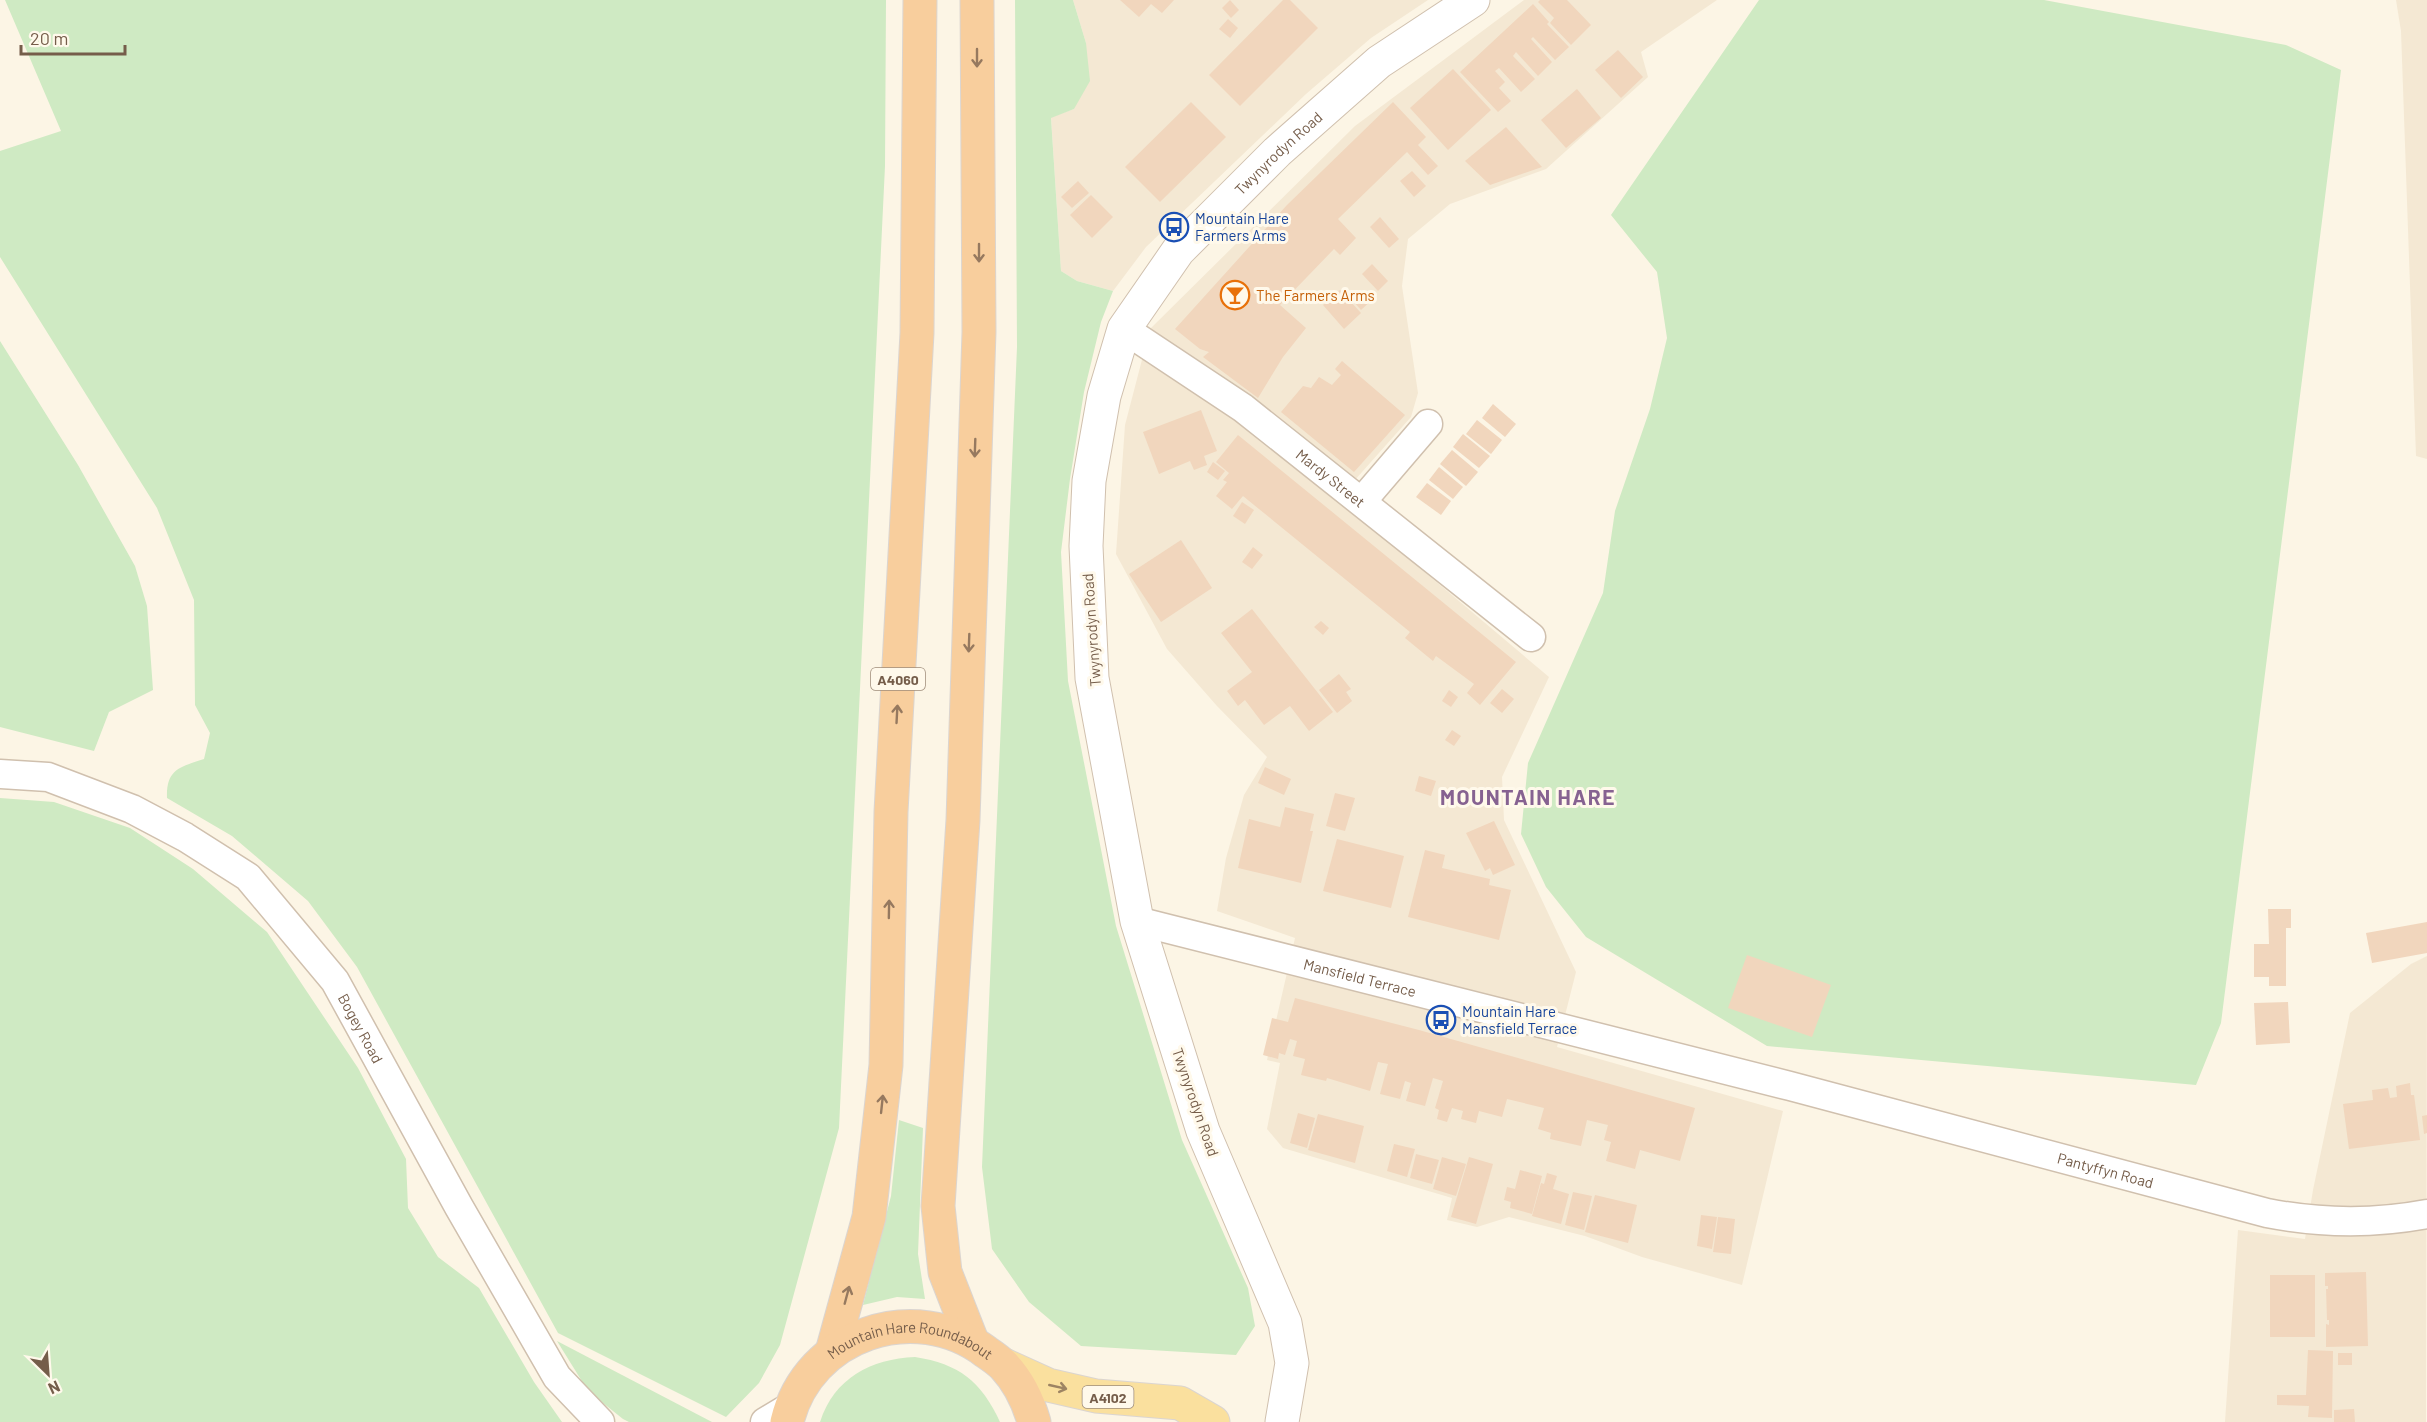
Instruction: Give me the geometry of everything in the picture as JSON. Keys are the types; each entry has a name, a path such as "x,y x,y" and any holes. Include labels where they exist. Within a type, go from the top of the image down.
{"highway":[{"name":"A4060","path":"832,1352 869,1217 886,1065 891,812 917,333 920,0"},
{"path":"972,1341 945,1272 938,1206 963,820 979,344 977,0"},
{"name":"Mountain Hare Roundabout","path":"781,1417 807,1377 832,1352 864,1334 900,1326 937,1328 972,1341 1004,1365 1027,1399 1034,1422"}],"main road":[{"name":"A4102","path":"1004,1365 1048,1385 1096,1396 1180,1403 1213,1422"}],"street":[{"name":"Twynyrodyn Road","path":"1281,1422 1292,1363 1285,1323 1203,1131 1137,921 1092,678 1086,546 1089,482 1104,396 1124,329 1178,251 1277,152 1379,62 1473,0"},
{"name":"Mardy Street","path":"1124,329 1243,408 1530,637"},
{"path":"1362,501 1428,424"},
{"name":"Bogey Road","path":"0,774 48,777 132,809 185,837 248,877 335,981 459,1207 557,1377 600,1422"},
{"name":"Mansfield Terrace","path":"1137,921 1790,1086"},
{"name":"Pantyffyn Road","path":"1790,1086 2267,1213 2360,1222 2427,1214"}],"shaded area":[{"path":"1073,0 1428,0 1371,38 1306,94 1146,247 1113,291 1077,281 1061,271 1051,117 1074,109 1086,43"},
{"path":"1524,0 1717,0 1641,52 1648,77 1546,169 1450,204 1408,239 1402,286 1418,393 1411,417 1338,499 1549,677 1502,777 1504,820 1576,972 1557,1047 1783,1111 1742,1285 1642,1257 1585,1236 1509,1217 1477,1227 1447,1220 1452,1198 1283,1148 1267,1129 1280,1063 1267,1060 1295,938 1217,911 1226,858 1244,795 1267,757 1217,706 1167,649 1116,554 1125,425 1150,329 1355,126"},
{"path":"2396,0 2427,0 2427,459 2416,456 2401,31"},
{"path":"2427,956 2426,1422 2225,1422 2238,1230 2305,1239 2350,1013 2411,964"}],"green space":[{"path":"5,0 886,0 885,166 839,1128 780,1345 759,1383 726,1417 558,1333 357,967 308,901 232,836 167,798 167,788 172,775 181,767 204,759 210,733 195,705 194,600 157,508 0,257 0,151 61,131"},
{"path":"1015,0 1073,0 1086,43 1090,81 1074,109 1051,118 1061,271 1077,281 1113,291 1101,322 1084,392 1061,552 1068,681 1116,926 1182,1140 1248,1288 1255,1326 1236,1355 1081,1346 1029,1302 992,1249 982,1167 1017,347"},
{"path":"1759,0 2044,0 2286,45 2341,70 2221,1023 2196,1085 1767,1046 1586,937 1546,887 1521,834 1528,763 1603,593 1615,511 1650,409 1667,338 1657,272 1611,215"},
{"path":"0,341 78,465 135,566 147,606 153,690 109,712 94,751 0,727"},
{"path":"0,798 54,802 130,828 193,869 267,932 358,1068 406,1159 408,1208 438,1257 479,1288 534,1382 562,1422 0,1422"},
{"path":"899,1120 923,1128 918,1254 925,1299 897,1297 863,1305 891,1196"},
{"path":"557,1341 712,1422 629,1422 623,1419 588,1391"},
{"path":"915,1357 944,1364 967,1377 985,1396 1000,1422 820,1422 835,1394 856,1374 884,1362"}],"building":[{"path":"1120,0 1174,0 1162,13 1151,4 1139,17"},
{"path":"1230,0 1239,10 1231,18 1222,8"},
{"path":"1283,0 1290,0 1318,28 1240,106 1209,75"},
{"path":"1540,0 1567,0 1591,25 1571,45 1550,23 1554,18 1538,2"},
{"path":"1533,4 1549,22 1547,24 1569,47 1555,60 1533,37 1531,39 1552,62 1538,76 1516,52 1513,56 1535,79 1521,92 1499,68 1495,71 1505,82 1499,88 1511,101 1498,112 1460,72"},
{"path":"1228,19 1238,28 1230,38 1219,29"},
{"path":"1618,50 1643,77 1621,98 1595,70"},
{"path":"1453,69 1491,110 1448,150 1410,108"},
{"path":"1577,89 1601,118 1566,148 1541,120"},
{"path":"1191,102 1226,137 1160,202 1125,167"},
{"path":"1393,102 1426,137 1418,145 1438,166 1428,175 1407,152 1338,219 1356,238 1340,255 1334,249 1280,305 1306,328 1283,357 1258,398 1203,357 1209,352 1200,349 1175,329 1287,205"},
{"path":"1506,127 1542,167 1490,185 1465,161"},
{"path":"1412,171 1426,186 1414,197 1400,181"},
{"path":"1078,181 1089,193 1072,208 1061,197"},
{"path":"1091,195 1113,217 1092,238 1070,215"},
{"path":"1380,217 1399,239 1389,248 1370,227"},
{"path":"1372,264 1388,281 1378,291 1362,274"},
{"path":"1340,290 1361,313 1344,329 1323,305"},
{"path":"1364,291 1373,299 1361,310 1353,301"},
{"path":"1342,361 1405,415 1354,472 1281,412 1303,386 1311,388 1319,377 1332,385 1341,375 1335,369"},
{"path":"1493,404 1516,424 1505,437 1482,418"},
{"path":"1201,410 1217,451 1204,456 1207,465 1194,470 1190,461 1159,474 1143,432"},
{"path":"1477,420 1502,440 1491,454 1466,434"},
{"path":"1463,434 1490,456 1479,468 1453,447"},
{"path":"1238,435 1516,662 1480,705 1467,693 1474,684 1436,656 1433,661 1405,638 1410,632 1243,496 1232,509 1216,496 1227,482 1223,480 1229,473 1216,462"},
{"path":"1452,450 1478,472 1466,486 1440,464"},
{"path":"1213,462 1225,471 1218,480 1207,472"},
{"path":"1439,467 1463,487 1453,499 1429,480"},
{"path":"1427,483 1451,501 1441,515 1416,497"},
{"path":"1242,502 1254,510 1245,524 1233,516"},
{"path":"1181,540 1212,588 1161,622 1129,574"},
{"path":"1253,547 1263,555 1252,569 1242,562"},
{"path":"1252,609 1333,712 1309,731 1290,706 1264,725 1245,700 1238,706 1227,691 1252,672 1221,633"},
{"path":"1321,621 1329,628 1323,635 1314,627"},
{"path":"1339,674 1351,689 1346,692 1352,701 1337,713 1319,690"},
{"path":"1502,689 1514,699 1502,713 1490,703"},
{"path":"1449,690 1458,697 1451,707 1442,701"},
{"path":"1452,730 1461,736 1454,746 1445,740"},
{"path":"1265,767 1291,779 1284,795 1258,783"},
{"path":"1419,776 1436,781 1431,796 1415,791"},
{"path":"1335,793 1355,798 1345,831 1326,826"},
{"path":"1285,807 1314,814 1310,831 1313,831 1301,883 1238,868 1249,819 1280,827"},
{"path":"1494,821 1515,865 1493,875 1490,868 1485,871 1466,833"},
{"path":"1337,839 1404,856 1391,908 1323,891"},
{"path":"1425,850 1445,855 1442,868 1490,879 1489,885 1511,890 1499,940 1408,917"},
{"path":"2268,909 2291,909 2291,928 2286,928 2286,986 2269,986 2269,977 2254,977 2254,944 2269,944"},
{"path":"2427,922 2427,953 2372,963 2366,933"},
{"path":"1747,955 1831,985 1812,1037 1728,1008"},
{"path":"1295,998 1419,1030 1695,1108 1680,1161 1640,1150 1635,1169 1606,1161 1611,1142 1604,1140 1608,1125 1587,1120 1581,1146 1550,1139 1551,1133 1538,1129 1544,1108 1507,1099 1502,1117 1479,1111 1476,1123 1461,1119 1463,1111 1452,1108 1447,1122 1437,1119 1439,1110 1435,1108 1443,1081 1433,1078 1425,1106 1406,1101 1411,1083 1405,1081 1400,1099 1380,1094 1388,1064 1378,1062 1370,1091 1327,1078 1326,1081 1301,1075 1305,1059 1293,1056 1297,1041 1290,1039 1285,1055 1279,1053 1278,1059 1263,1055 1272,1018 1288,1022"},
{"path":"2288,1002 2290,1043 2256,1045 2254,1003"},
{"path":"2410,1083 2411,1095 2414,1095 2420,1140 2349,1149 2343,1104 2373,1100 2372,1090 2388,1088 2390,1098 2397,1097 2396,1086"},
{"path":"1298,1113 1315,1118 1307,1148 1290,1143"},
{"path":"1318,1114 1364,1126 1355,1163 1308,1150"},
{"path":"2427,1115 2427,1133 2424,1134 2422,1116"},
{"path":"1394,1144 1415,1149 1407,1177 1387,1171"},
{"path":"1416,1154 1439,1160 1432,1184 1410,1178"},
{"path":"1442,1157 1466,1164 1456,1196 1433,1189"},
{"path":"1469,1157 1493,1164 1476,1224 1451,1217"},
{"path":"1520,1170 1542,1176 1532,1214 1510,1208 1511,1202 1504,1200 1507,1187 1515,1189"},
{"path":"1547,1173 1557,1176 1553,1189 1569,1194 1561,1224 1532,1216 1541,1183 1544,1184"},
{"path":"1573,1192 1592,1196 1584,1230 1565,1225"},
{"path":"1595,1195 1637,1205 1628,1243 1585,1232"},
{"path":"1701,1215 1717,1217 1712,1249 1697,1246"},
{"path":"1718,1217 1735,1219 1731,1254 1713,1252"},
{"path":"2366,1272 2368,1346 2326,1347 2326,1324 2329,1325 2329,1320 2327,1320 2326,1289 2328,1286 2325,1286 2325,1273"},
{"path":"2270,1275 2315,1275 2315,1337 2270,1337"},
{"path":"2308,1350 2333,1351 2332,1418 2308,1417 2309,1406 2277,1405 2277,1395 2306,1395"},
{"path":"2338,1353 2352,1353 2352,1365 2338,1365"},
{"path":"2354,1409 2355,1422 2334,1422 2334,1410"}],"place":[{"name":"Mountain Hare Farmers Arms","path":"1174,227"},
{"name":"The Farmers Arms","path":"1235,295"},
{"name":"Mountain Hare Mansfield Terrace","path":"1441,1020"}],"district":[{"name":"MOUNTAIN HARE","path":"1528,796"}]}
